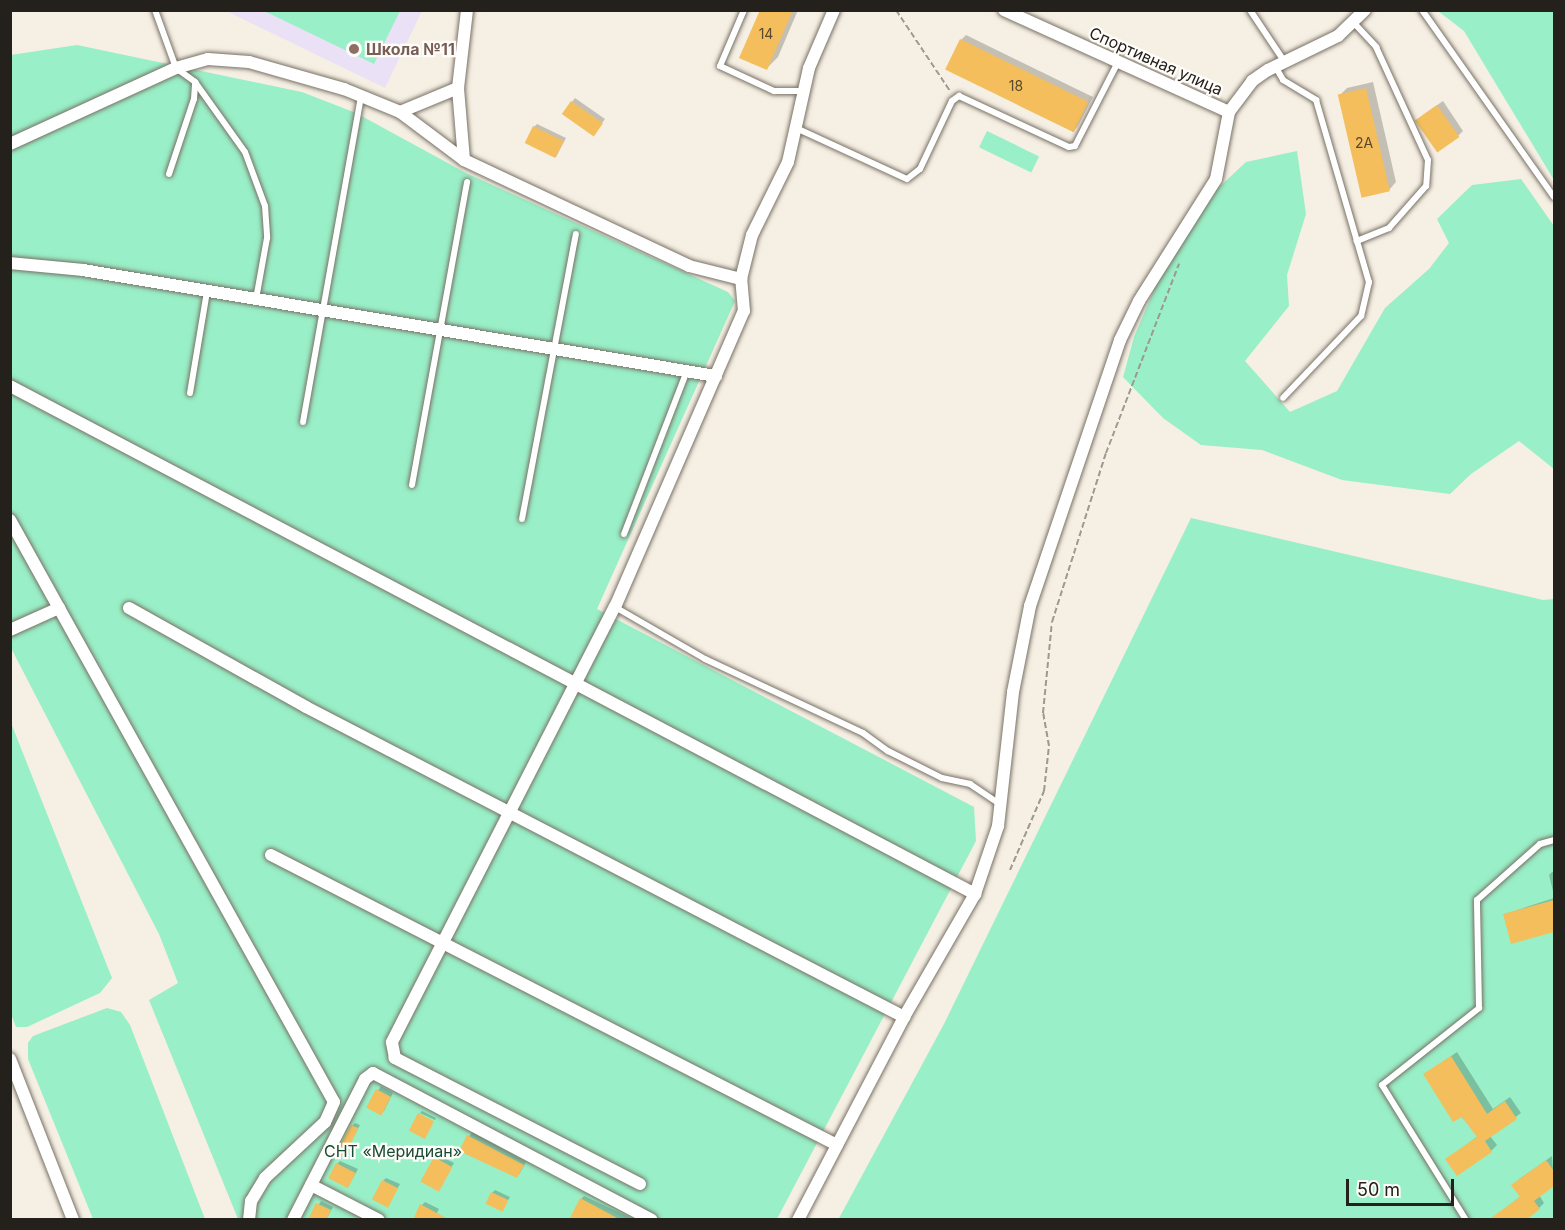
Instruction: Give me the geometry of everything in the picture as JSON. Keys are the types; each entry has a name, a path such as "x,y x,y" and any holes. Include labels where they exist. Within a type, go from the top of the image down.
{"street":[{"path":"464,160 458,88 467,10"},
{"path":"640,1184 394,1058 392,1042 615,607 744,311 741,279 752,235 788,162 809,68 834,10"},
{"name":"Спортивная улица","path":"1004,10 1229,112"},
{"path":"798,1220 904,1017 975,894 998,826 1012,692 1030,606 1120,340 1139,301 1216,179 1229,112 1252,81 1280,63 1338,36 1365,10"},
{"path":"10,144 176,68 208,59 249,62 361,96 400,112 464,160 689,266 741,279"},
{"path":"400,112 458,88"},
{"path":"10,262 207,291 716,376"},
{"path":"10,386 975,894"},
{"path":"10,520 334,1102 325,1122 265,1178 251,1201 249,1220"},
{"path":"10,630 59,608"},
{"path":"129,608 306,707 904,1017"},
{"path":"272,855 837,1145"},
{"path":"10,1059 73,1220"},
{"path":"293,1220 365,1079 373,1073 652,1220"},
{"path":"310,1185 379,1220"}],"lane":[{"path":"155,10 176,68 195,82 245,152 265,206 267,238 256,299"},
{"path":"744,10 720,66 774,91 804,91"},
{"path":"1250,10 1280,63 1283,80 1316,100 1369,282 1361,316 1283,398"},
{"path":"1422,10 1554,197"},
{"path":"1354,23 1376,47 1428,160 1426,186 1389,228 1357,241"},
{"path":"796,128 907,179 920,170 955,98 964,98 1069,147 1075,146 1118,62"},
{"path":"169,174 194,99 195,82"},
{"path":"303,422 321,310 361,96"},
{"path":"412,485 438,331 467,182"},
{"path":"522,519 552,349 576,234"},
{"path":"190,393 207,291"},
{"path":"624,534 687,371"},
{"path":"615,607 705,659 863,733 888,752 942,778 970,784 1001,804"},
{"path":"1466,1220 1382,1085 1479,1008 1478,900 1540,844 1554,840"}],"path":[{"path":"896,10 955,98"},
{"path":"1010,870 1044,791 1049,746 1043,713 1052,622 1106,453 1180,262"}],"shaded area":[{"name":"Школа №11","path":"226,11 422,11 385,88"}],"green space":[{"path":"264,11 400,11 374,64"},
{"path":"1438,11 1554,11 1554,180 1464,31"},
{"name":"СНТ «Меридиан»","path":"77,45 302,92 356,113 466,173 728,292 735,301 597,609 974,807 976,841 777,1219 238,1219 149,1000 178,983 159,934 11,648 11,55"},
{"path":"987,131 1039,156 1031,173 979,147"},
{"path":"1297,151 1306,214 1287,275 1289,306 1245,361 1290,412 1337,391 1385,308 1429,269 1449,243 1437,219 1472,185 1521,179 1554,226 1554,469 1519,441 1471,474 1450,494 1342,480 1262,450 1201,445 1163,418 1123,377 1134,337 1159,278 1198,207 1246,162"},
{"path":"1191,518 1543,600 1554,599 1554,1219 838,1220 944,1024"},
{"path":"11,723 112,978 100,993 27,1027 16,1027 11,1014"},
{"path":"107,1008 121,1012 130,1025 205,1219 93,1219 28,1059 28,1043 33,1036"}],"building":[{"path":"760,10 793,10 767,70 739,58"},
{"path":"960,39 1089,102 1074,132 945,70"},
{"path":"1366,88 1390,191 1362,198 1338,95"},
{"path":"571,101 603,123 594,136 562,114"},
{"path":"1437,105 1459,137 1437,152 1415,120"},
{"path":"533,126 564,141 555,158 525,143"},
{"path":"1554,900 1554,932 1511,944 1503,914"},
{"path":"1451,1056 1487,1114 1505,1101 1517,1119 1485,1141 1492,1152 1457,1176 1445,1159 1477,1137 1462,1117 1453,1122 1423,1074"},
{"path":"376,1089 391,1097 381,1116 366,1108"},
{"path":"418,1113 434,1121 425,1139 409,1131"},
{"path":"351,1125 358,1128 345,1157 336,1153"},
{"path":"467,1135 524,1165 517,1178 459,1151"},
{"path":"434,1157 452,1167 439,1192 420,1181"},
{"path":"1546,1160 1554,1171 1554,1186 1534,1201 1540,1209 1526,1220 1488,1220 1520,1197 1511,1185"},
{"path":"336,1163 356,1173 348,1188 328,1178"},
{"path":"382,1180 398,1188 388,1208 372,1200"},
{"path":"491,1192 508,1200 503,1212 486,1204"},
{"path":"580,1198 621,1220 569,1220"},
{"path":"316,1203 331,1210 326,1220 308,1220"},
{"path":"420,1204 450,1220 413,1220"}],"place":[{"name":"Школа №11","path":"354,49"}]}
